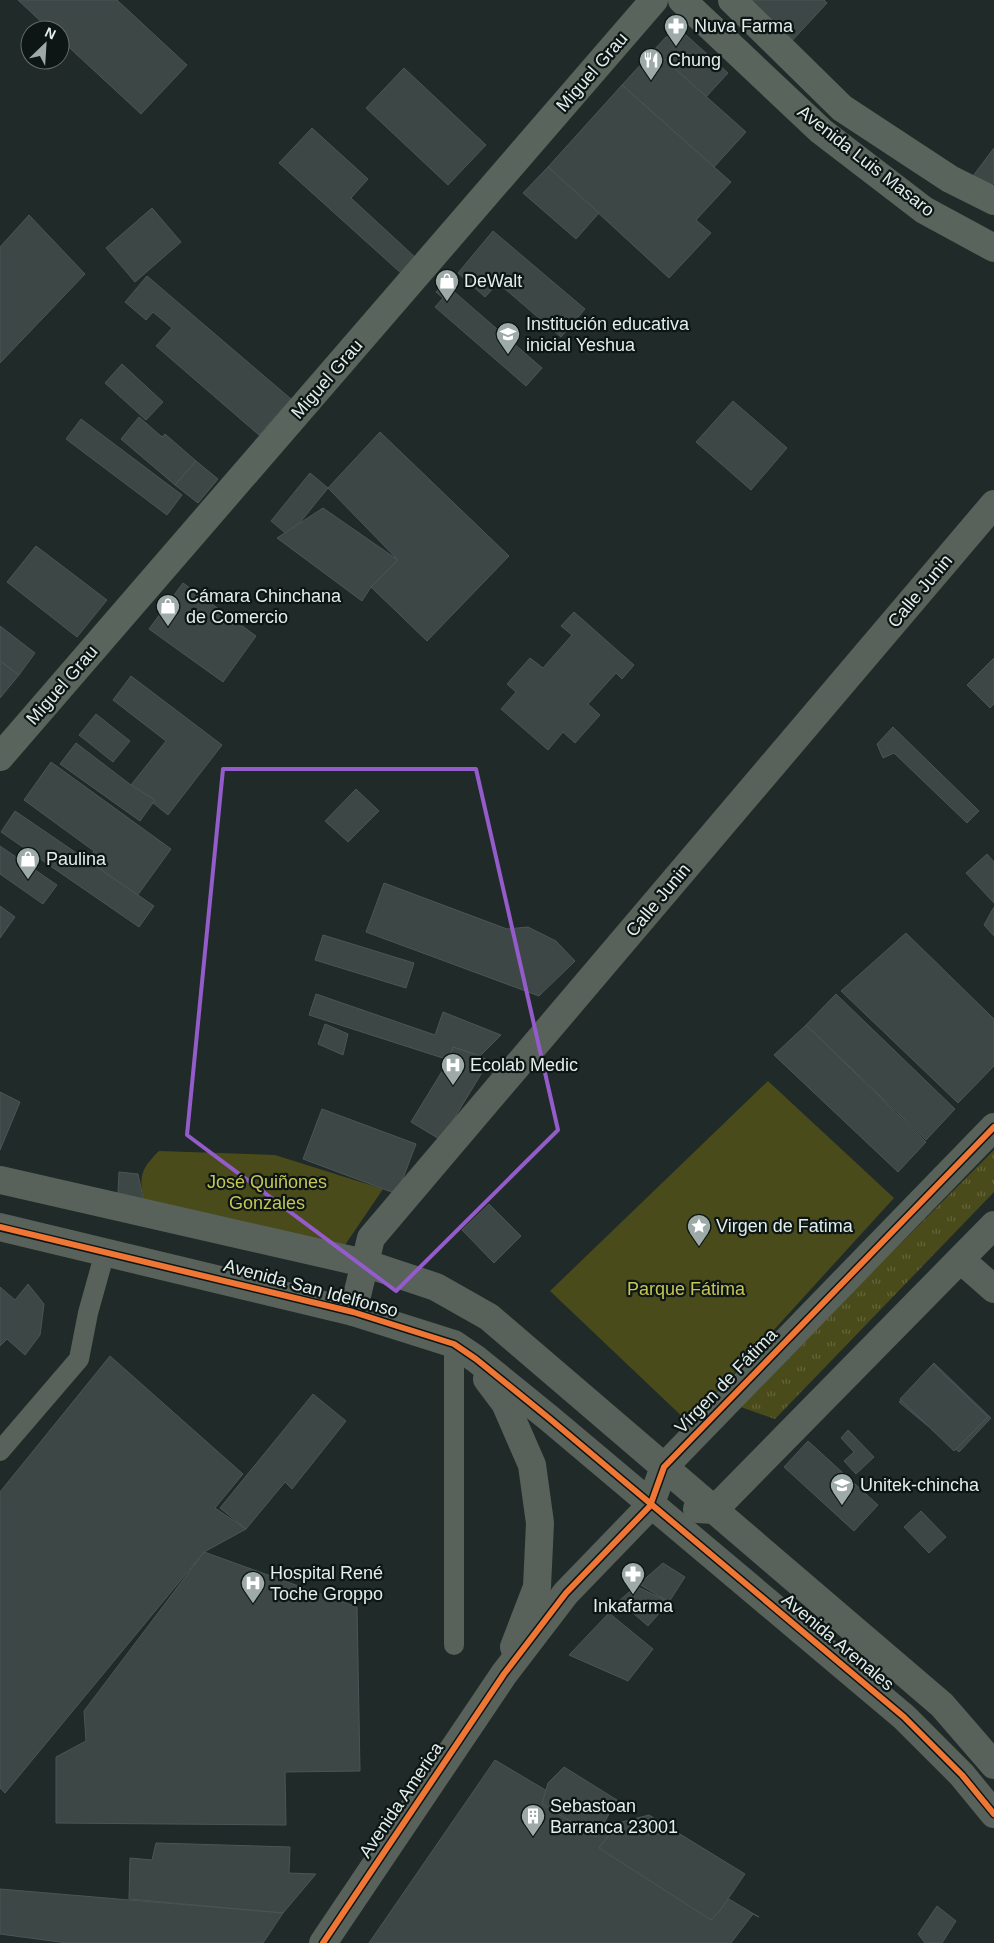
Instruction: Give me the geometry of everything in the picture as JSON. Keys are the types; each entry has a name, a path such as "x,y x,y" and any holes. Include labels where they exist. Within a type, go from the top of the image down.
{"main road":[{"name":"Miguel Grau","path":"0,757 654,0"},
{"name":"Avenida Luis Masaro","path":"682,0 821,131 924,210 994,248"},
{"name":"Avenida Luis Masaro","path":"732,0 842,108 950,179 994,202"}],"street":[{"name":"Calle Junin","path":"353,1312 371,1238 994,504"},
{"name":"Vírgen de Fátima","path":"504,1674 566,1593 650,1506 664,1467 994,1126"},
{"name":"Avenida San Idelfonso","path":"0,1180 364,1263 436,1287 489,1317 942,1706 994,1765"},
{"path":"650,1506 714,1510 994,1225"},
{"name":"Avenida San Idelfonso","path":"0,1227 353,1312 460,1348 550,1419 650,1506"},
{"path":"961,1260 994,1289"},
{"path":"460,1348 505,1403 517,1429 532,1465 540,1523 537,1587 504,1674"},
{"name":"Avenida Arenales","path":"650,1506 904,1717 962,1774 994,1814"},
{"name":"Avenida America","path":"323,1943 504,1674"}],"lane":[{"path":"0,1451 79,1359 88,1313 104,1252"},
{"path":"454,1645 460,1348"}],"highlighted area":[{"path":"223,769 476,769 558,1130 396,1291 187,1135"}],"green space":[{"name":"Parque Fátima","path":"768,1081 894,1198 689,1423 550,1291"},
{"path":"994,1150 994,1192 775,1419 738,1406"},
{"name":"José Quiñones Gonzales","path":"159,1151 275,1155 383,1189 345,1245 144,1202 142,1174 148,1163"}],"building":[{"path":"18,0 117,0 187,65 141,114 70,48 70,20 39,20"},
{"path":"741,0 824,0 827,3 789,44"},
{"path":"686,35 728,73 706,97 654,50 666,37"},
{"path":"654,50 746,132 714,167 622,85"},
{"path":"404,68 486,145 448,185 366,108"},
{"path":"622,85 731,182 696,220 711,233 669,278 548,167"},
{"path":"312,128 368,179 351,198 416,258 402,274 279,163"},
{"path":"994,148 994,183 989,189 973,176"},
{"path":"548,167 599,213 576,239 523,193"},
{"path":"152,208 181,242 135,282 106,248"},
{"path":"29,215 85,274 0,363 0,247"},
{"path":"493,231 585,309 561,337 498,283 485,297 458,273"},
{"path":"147,276 291,399 259,435 156,346 172,328 153,312 146,320 125,302"},
{"path":"444,283 542,368 526,386 435,307 443,298 436,292"},
{"path":"122,364 163,402 146,420 105,383"},
{"path":"733,401 787,448 751,490 696,442"},
{"path":"139,417 162,437 165,434 196,461 175,485 121,439"},
{"path":"81,419 182,495 167,515 66,439"},
{"path":"380,432 509,556 427,641 371,587 398,560 328,488"},
{"path":"196,461 218,479 198,503 175,485"},
{"path":"310,473 328,488 289,536 271,521"},
{"path":"323,508 398,560 371,587 362,601 277,538"},
{"path":"36,546 107,600 77,637 7,582"},
{"path":"183,583 256,636 223,682 149,629"},
{"path":"574,612 634,665 622,679 616,673 588,704 600,715 575,743 563,732 548,750 501,709 516,692 507,684 530,658 543,668 572,635 561,626"},
{"path":"0,626 35,653 19,675 0,661"},
{"path":"994,658 994,704 990,708 967,685"},
{"path":"0,661 19,675 0,698"},
{"path":"131,676 222,745 168,815 131,785 166,741 113,700"},
{"path":"96,714 130,741 113,762 79,735"},
{"path":"893,727 979,811 967,823 894,753 883,758 877,744"},
{"path":"76,743 131,785 155,800 140,821 60,764"},
{"path":"51,762 171,849 137,896 88,860 94,851 24,800"},
{"path":"356,789 379,811 348,842 325,821"},
{"path":"15,811 154,906 139,927 1,832"},
{"name":"Paulina","path":"0,846 57,885 43,904 0,874"},
{"path":"987,854 994,862 994,903 966,873"},
{"path":"384,883 507,929 528,927 556,941 575,961 539,996 366,932"},
{"path":"0,906 15,917 0,938"},
{"path":"994,907 994,936 984,925"},
{"path":"906,933 994,1019 994,1066 958,1103 841,991"},
{"path":"323,935 414,963 406,988 315,960"},
{"path":"316,994 435,1035 443,1012 501,1035 480,1056 453,1047 449,1060 309,1015"},
{"path":"836,994 955,1109 926,1140 806,1025"},
{"path":"325,1024 348,1034 343,1055 318,1044"},
{"path":"806,1025 926,1142 898,1172 774,1055"},
{"path":"453,1047 489,1061 441,1140 411,1122 449,1060"},
{"path":"0,1092 20,1102 0,1150"},
{"path":"322,1109 416,1144 397,1194 303,1159"},
{"path":"119,1172 138,1174 144,1202 118,1193"},
{"path":"489,1204 521,1236 494,1263 462,1230"},
{"path":"28,1284 44,1304 40,1335 25,1355 7,1339 0,1346 0,1287 15,1300"},
{"path":"110,1356 243,1474 215,1508 246,1529 204,1552 5,1793 0,1788 0,1492"},
{"path":"934,1363 991,1418 959,1452 899,1402"},
{"path":"933,1364 988,1417 954,1451 900,1399"},
{"path":"313,1394 346,1421 292,1489 285,1482 246,1529 220,1508"},
{"path":"848,1430 874,1457 856,1474 844,1461 854,1452 841,1438"},
{"path":"808,1441 878,1505 854,1531 784,1467"},
{"path":"921,1511 946,1537 929,1553 904,1527"},
{"path":"204,1552 357,1607 360,1771 285,1772 286,1825 56,1823 56,1757 86,1741 84,1711"},
{"path":"663,1563 685,1577 669,1602 639,1584"},
{"path":"636,1586 669,1602 648,1626 619,1601"},
{"path":"609,1613 653,1649 628,1681 569,1655"},
{"name":"Sebastoan Barranca 23001","path":"495,1760 759,1917 753,1914 731,1943 369,1943"},
{"path":"564,1767 617,1800 596,1837 542,1804 548,1783"},
{"path":"649,1815 745,1874 719,1912 711,1920 599,1848 618,1823"},
{"path":"156,1843 290,1847 289,1873 316,1874 283,1913 129,1899 130,1858 152,1860"},
{"path":"0,1889 283,1913 263,1943 67,1943 0,1934"},
{"path":"937,1906 956,1921 942,1943 925,1943 918,1934"}],"cycle path":[{"path":"323,1943 504,1674 566,1593 650,1506 664,1467 994,1127"},
{"path":"0,1227 353,1312 454,1344 476,1359 550,1419 904,1717 962,1775 994,1814"}],"place":[{"name":"Nuva Farma","path":"676,47"},
{"name":"Chung","path":"651,81"},
{"name":"DeWalt","path":"447,302"},
{"name":"Institución educativa inicial Yeshua","path":"508,355"},
{"name":"Cámara Chinchana de Comercio","path":"168,627"},
{"name":"Paulina","path":"28,880"},
{"name":"Ecolab Medic","path":"453,1086"},
{"name":"Virgen de Fatima","path":"699,1247"},
{"name":"Unitek-chincha","path":"842,1506"},
{"name":"Inkafarma","path":"633,1595"},
{"name":"Hospital René Toche Groppo","path":"253,1604"},
{"name":"Sebastoan Barranca 23001","path":"533,1837"}]}
